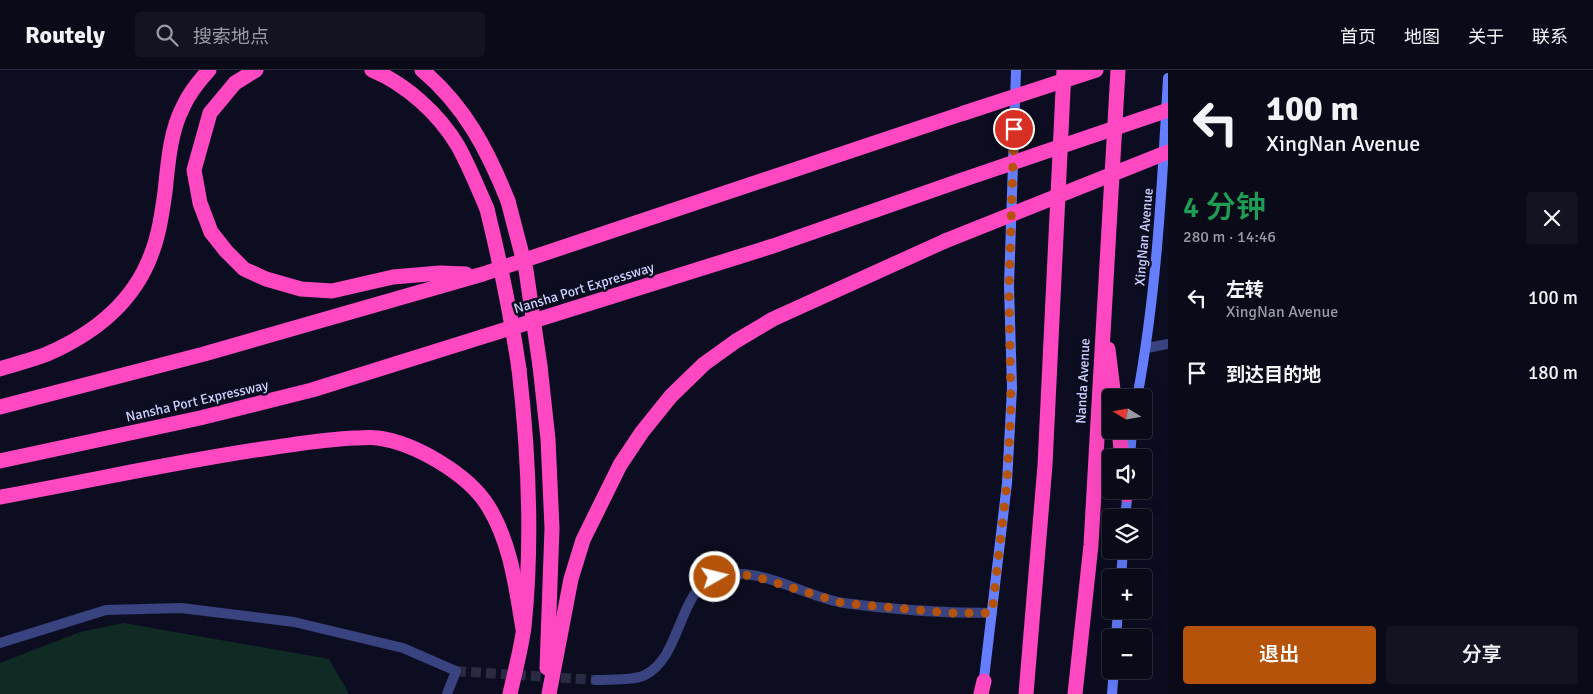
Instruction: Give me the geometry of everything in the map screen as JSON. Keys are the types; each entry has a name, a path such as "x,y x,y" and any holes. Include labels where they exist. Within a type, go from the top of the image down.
{"highway":[{"path":"0,369 46,354 84,336 114,313 134,287 151,255 162,214 168,166 182,108 196,85 209,70"},
{"path":"256,70 235,83 210,113 194,170 200,203 211,232 244,269 266,279 301,289 332,291 393,278 440,273 483,274"},
{"path":"372,70 410,92 438,119 457,145 487,209 511,313 525,421 530,512 529,565 523,629 510,694"},
{"path":"422,70 450,99 473,127 491,159 508,201 526,270 548,439 552,528 548,694"},
{"path":"1026,694 1044,465 1064,70"},
{"path":"0,407 204,354 483,274 1096,70"},
{"name":"Nanda Avenue","path":"1075,694 1091,545 1118,70"},
{"name":"Nansha Port Expressway","path":"0,461 200,418 312,390 773,246 1168,110"},
{"path":"548,694 570,579 583,540 620,465 642,432 671,396 704,364 736,341 773,319 945,241 1168,152"},
{"path":"1103,314 1113,389"},
{"path":"0,496 213,456 331,439 378,438 410,447 440,461 470,484 488,505 513,569 523,629"}],"main road":[{"path":"982,690 1007,483 1012,388 1009,286 1016,70"},
{"name":"XingNan Avenue","path":"1139,389 1146,348 1158,252 1168,78"},
{"path":"1112,694 1113,679"}],"street":[{"path":"1146,348 1168,344"},
{"path":"596,680 644,676 656,668 671,647 684,613 699,589 715,577 736,573 760,578 842,603 949,613 992,613"},
{"path":"0,643 106,610 181,608 237,614 294,622 403,648 456,671 447,694"}],"green space":[{"path":"124,623 329,659 349,694 0,694 0,663 80,632"}],"tunnel":[{"path":"456,671 596,680"}],"route":[{"path":"715,577 736,573 760,578 842,603 949,613 992,613 1007,483 1012,388 1009,286 1014,129"}]}
